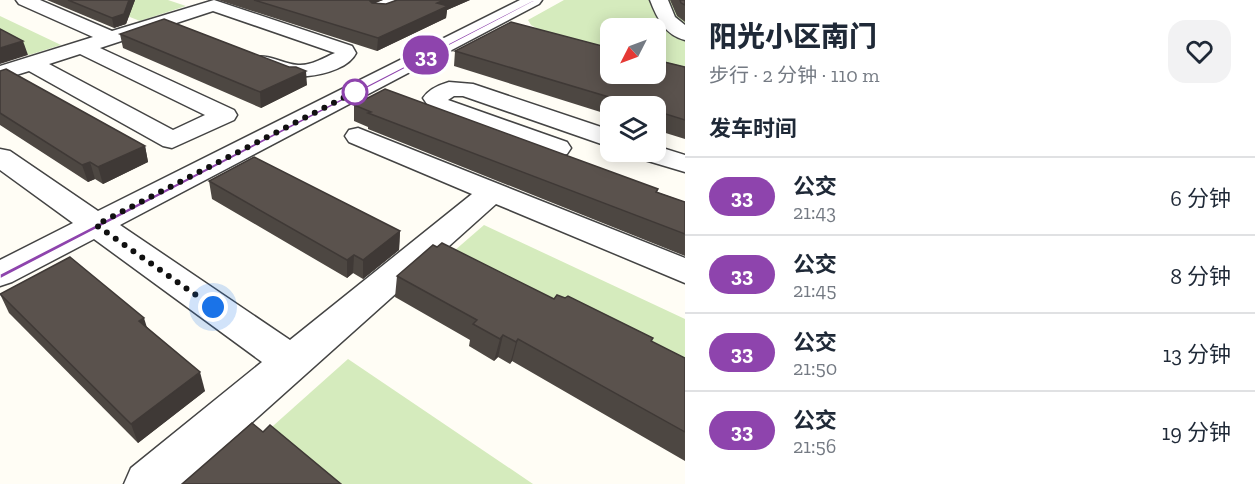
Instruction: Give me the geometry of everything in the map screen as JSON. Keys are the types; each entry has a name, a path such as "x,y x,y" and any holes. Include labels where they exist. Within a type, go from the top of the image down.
{"street":[{"path":"25,0 111,38"},
{"path":"0,274 533,0"},
{"path":"658,0 667,20 685,34"},
{"path":"0,73 213,5 231,3 345,50 346,53 345,57 312,72 300,74 291,73 250,56"},
{"path":"161,22 188,32"},
{"path":"489,22 522,31"},
{"path":"31,63 172,140 225,115 82,47"},
{"path":"390,74 444,93"},
{"path":"558,148 440,105 435,98 456,88 465,89 600,136"},
{"path":"358,136 685,272"},
{"path":"0,157 291,362"},
{"path":"666,158 685,164"},
{"path":"148,484 492,192"}],"green space":[{"path":"87,0 168,0 186,6 140,21"},
{"path":"564,0 685,0 685,67 666,62 666,18 600,18 600,45 538,29 528,20"},
{"path":"0,16 61,45 29,55 0,41"},
{"path":"484,225 685,319 685,385 439,264"},
{"path":"348,359 533,484 319,484 255,442"}],"building":[{"path":"68,0 129,0 124,14 112,18"},
{"path":"254,0 369,0 372,3 386,4 397,0 444,0 437,3 448,6 378,38"},
{"path":"164,19 289,67 306,71 260,92 120,34"},
{"path":"511,22 600,45 600,84 666,84 666,62 685,67 685,120 666,114 666,96 606,96 455,51"},
{"path":"0,29 23,41 0,48"},
{"path":"6,69 145,146 98,167 90,162 82,165 0,113 0,71"},
{"path":"385,89 658,189 656,192 685,202 685,234 368,113 371,112 354,105"},
{"path":"254,157 400,231 363,260 354,255 347,260 209,181"},
{"path":"442,243 554,299 557,295 565,298 568,296 653,338 651,341 685,358 685,432 518,339 516,342 503,335 500,339 473,324 477,320 397,276 433,245 437,247"},
{"path":"70,257 144,318 139,321 200,372 131,424 0,294"},
{"path":"252,423 263,432 270,425 341,484 182,484"}],"bus line":[{"name":"33","path":"0,274 533,0"}],"route":[{"path":"213,307 96,225 355,92"}]}
